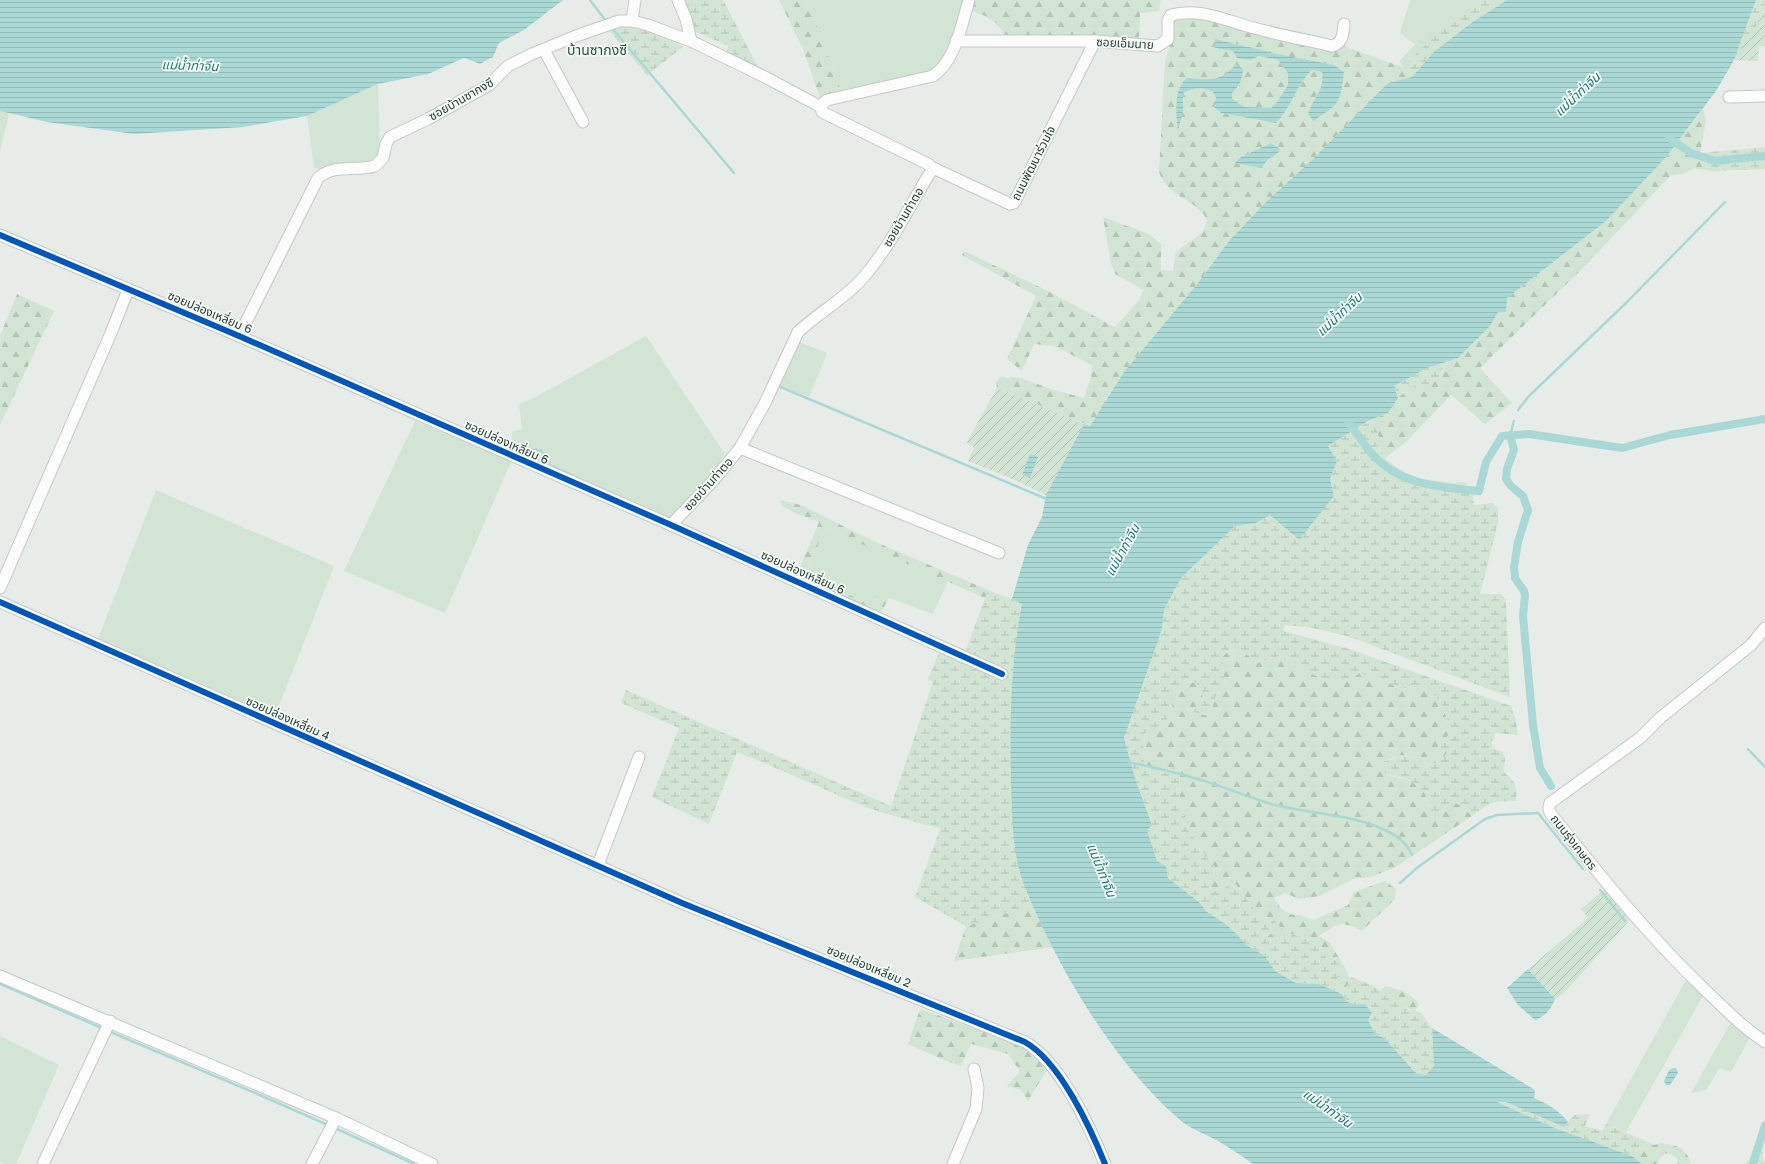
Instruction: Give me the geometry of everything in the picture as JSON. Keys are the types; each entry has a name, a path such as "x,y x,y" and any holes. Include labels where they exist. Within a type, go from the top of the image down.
{"street":[{"path":"632,21 635,0"},
{"path":"678,0 686,19 691,41"},
{"path":"931,167 822,112 821,108 823,103 827,100 933,76 943,70 949,60 969,0"},
{"name":"ซอยเอ็มนาย","path":"956,41 1095,42 1158,46 1168,39 1168,20 1171,15 1182,12 1210,15 1254,28 1332,46 1338,44 1342,40 1344,24"},
{"name":"ซอยบ้านซากงซี","path":"239,336 318,178 330,170 375,166 383,158 386,144 390,137 428,119 489,85 508,66 604,26 619,21 632,21 648,25 691,41 766,76 821,108"},
{"name":"ถนนพัฒนาร่วมใจ","path":"931,167 1010,204 1014,203 1095,42"},
{"path":"544,50 583,122"},
{"path":"1730,98 1765,96"},
{"name":"ซอยบ้านท่าตอ","path":"671,525 712,482 740,448 765,403 798,332 840,301 862,279 885,248 931,171 931,167"},
{"name":"ซอยปล่องเหลี่ยม 6","path":"0,235 239,336 671,525 1002,674"},
{"path":"0,588 111,333 128,290"},
{"path":"740,448 999,553"},
{"name":"ซอยปล่องเหลี่ยม 4","path":"0,602 568,852"},
{"name":"ถนนรุ่งเกษตร","path":"1765,628 1751,645 1660,718 1640,738 1550,802 1549,811 1613,891 1660,944 1744,1026 1765,1042"},
{"path":"598,865 638,757"},
{"name":"ซอยปล่องเหลี่ยม 2","path":"568,852 682,903 1017,1038 1032,1046 1041,1053 1054,1069 1081,1111 1090,1127 1105,1164"},
{"path":"0,976 107,1027 336,1118 432,1164"},
{"path":"44,1164 107,1027"},
{"path":"953,1164 976,1109 978,1088 974,1068"},
{"path":"312,1164 336,1118"}],"green space":[{"path":"680,0 723,0 759,69 725,54 729,46 691,30"},
{"path":"779,0 807,0 841,91 820,98 803,49"},
{"path":"807,0 966,0 945,63 936,72 841,91"},
{"path":"974,0 1161,0 1159,11 1140,13 1139,40 1006,37 996,23 988,17 971,11"},
{"path":"1410,0 1467,0 1465,11 1454,18 1402,67 1400,61 1415,44 1400,33"},
{"path":"1467,0 1481,0 1465,11"},
{"path":"1481,0 1507,0 1471,23 1434,52 1412,77 1402,67 1454,18"},
{"path":"1756,0 1765,0 1762,15 1734,60"},
{"path":"1765,6 1765,46 1759,46 1758,61 1734,60 1755,28"},
{"path":"1168,13 1279,30 1327,40 1402,67 1412,77 1388,83 1312,160 1266,202 1229,241 1198,283 1124,372 1090,426 997,388 996,382 1001,376 1007,378 1018,377 1051,389 1084,398 1091,377 1092,365 1054,346 1034,344 1022,371 1007,359 1036,296 962,255 964,251 1042,288 1115,327 1140,299 1143,290 1115,274 1111,264 1103,217 1149,234 1161,244 1161,270 1173,271 1176,252 1203,232 1207,220 1197,207 1169,188 1163,181 1159,172 1165,62 1172,36","holes":["1215,39 1242,45 1344,73 1313,121 1308,114 1322,85 1322,72 1312,70 1301,83 1286,111 1276,123 1221,113 1213,92 1198,88 1183,93 1187,78 1214,79 1225,75 1236,65 1239,87 1232,93 1232,98 1236,102 1246,107 1271,108 1277,102 1288,85 1289,73 1278,60 1259,56 1251,60 1233,51 1215,48","1271,143 1277,153 1267,160 1262,168 1236,163 1241,157"]},
{"path":"624,26 663,36 671,39 683,47 647,75 607,28"},
{"path":"378,84 380,157 377,163 321,170 314,167 307,116"},
{"path":"1703,109 1706,121 1700,153 1712,171 1694,168 1683,174 1671,175 1582,269 1480,368 1512,403 1485,424 1451,395 1406,442 1386,457 1377,446 1379,440 1373,419 1388,413 1398,398 1410,387 1423,388 1443,372 1445,362 1458,358 1490,326 1507,298 1606,221 1692,124"},
{"path":"0,111 9,114 0,151"},
{"path":"1765,147 1765,169 1712,171 1700,153"},
{"path":"17,294 54,311 0,425 0,336"},
{"path":"646,336 725,454 711,476 669,520 512,450 512,432 522,429 519,404 532,399"},
{"path":"797,341 827,353 809,397 776,384"},
{"path":"1445,362 1440,374 1432,384 1422,388 1410,387 1398,398 1394,386 1427,368"},
{"path":"997,388 1084,424 1046,495 1008,477 968,461 974,447 967,443"},
{"path":"1373,419 1380,440 1377,446 1386,457 1385,459 1405,473 1419,479 1467,483 1466,486 1473,488 1474,505 1492,503 1498,508 1498,523 1480,594 1501,594 1506,600 1510,697 1347,636 1313,628 1285,625 1283,631 1346,648 1511,706 1516,720 1518,735 1496,733 1492,741 1492,748 1503,752 1505,759 1504,772 1511,778 1515,785 1517,792 1516,801 1492,803 1472,816 1462,806 1453,802 1440,812 1432,811 1425,794 1419,787 1407,779 1389,775 1382,770 1379,765 1384,761 1402,755 1430,764 1435,763 1447,753 1445,749 1437,746 1445,740 1451,730 1442,705 1434,695 1423,685 1399,689 1386,681 1359,673 1351,680 1323,678 1302,671 1278,656 1257,663 1241,651 1232,651 1227,653 1222,657 1225,684 1216,696 1209,717 1193,711 1202,704 1203,692 1196,683 1188,681 1170,694 1172,710 1163,725 1152,728 1143,735 1144,763 1164,773 1174,767 1180,774 1181,802 1187,825 1199,846 1216,868 1208,881 1211,890 1222,893 1231,880 1240,888 1261,918 1275,921 1283,930 1276,929 1267,937 1269,941 1275,943 1286,932 1313,942 1327,958 1334,958 1340,967 1335,991 1319,984 1296,983 1275,971 1265,956 1248,946 1227,925 1207,912 1199,902 1168,878 1166,866 1157,861 1147,830 1152,824 1135,778 1124,738 1162,629 1164,610 1181,578 1235,526 1256,523 1270,515 1298,540 1334,496 1330,479 1337,461 1328,446"},
{"path":"415,421 511,462 445,613 344,571"},
{"path":"156,490 334,566 275,716 98,639"},
{"path":"780,500 801,505 871,540 988,590 985,598 825,528 805,575 809,579 872,604 878,594 886,595 889,598 879,616 799,579 798,572 819,522 782,506"},
{"path":"825,528 948,581 933,614 889,598 886,595 878,594 872,604 809,579 805,575"},
{"path":"988,590 1022,603 1013,666 1011,715 1012,810 1027,895 1032,905 966,926 915,897 940,829 871,809 737,752 709,824 652,797 679,728 621,703 626,690 891,806 933,682 928,679 944,641 966,650"},
{"path":"1238,650 1248,655 1257,663 1278,656 1302,671 1351,680 1359,673 1386,681 1399,689 1423,685 1442,705 1451,731 1445,744 1447,753 1441,760 1435,763 1425,763 1408,756 1401,755 1383,761 1387,775 1411,781 1425,793 1428,805 1440,812 1453,802 1462,806 1472,816 1394,868 1371,877 1353,879 1319,896 1299,899 1285,893 1274,898 1278,905 1287,912 1314,920 1348,905 1354,892 1385,881 1396,889 1395,899 1362,931 1349,925 1340,924 1319,936 1330,943 1348,973 1349,982 1342,994 1335,991 1340,967 1334,958 1327,958 1317,946 1275,943 1269,941 1267,937 1276,929 1282,929 1275,921 1261,919 1250,905 1240,888 1222,893 1211,890 1208,881 1216,868 1199,846 1187,825 1181,802 1180,774 1164,773 1144,763 1143,735 1152,728 1170,694 1188,681 1196,683 1203,691 1202,704 1194,711 1209,716 1216,696 1225,684 1222,657 1227,652"},
{"path":"1605,889 1628,918 1628,922 1563,994 1555,999 1528,969 1588,918 1581,909"},
{"path":"1032,905 1053,947 954,961 966,926"},
{"path":"1348,976 1367,983 1380,990 1384,995 1393,999 1409,1010 1415,1010 1421,1013 1432,1028 1434,1066 1426,1075 1416,1073 1384,1038 1375,1034 1368,1020 1344,998 1342,994 1349,982"},
{"path":"1686,980 1703,996 1626,1132 1606,1124"},
{"path":"1385,986 1399,990 1413,997 1419,1005 1415,1010 1407,1008 1396,1002 1382,993 1380,990"},
{"path":"920,1009 1010,1041 1034,1054 1048,1068 1028,1101 1021,1090 1007,1086 1020,1071 1008,1054 971,1044 961,1066 941,1059 908,1044"},
{"path":"1731,1022 1750,1037 1731,1072 1720,1068 1706,1090 1691,1093"},
{"path":"0,1036 59,1065 16,1164 5,1164 0,1162"},
{"path":"1495,1101 1506,1102 1564,1127 1574,1115 1590,1114 1585,1126 1602,1131 1606,1124 1655,1145 1637,1150 1632,1156 1552,1127"},
{"path":"1765,1120 1765,1138 1762,1155 1765,1164 1746,1164 1749,1159"},
{"path":"1661,1143 1680,1148 1687,1154 1691,1164 1677,1164 1678,1160 1674,1156 1665,1153 1660,1158 1658,1164 1642,1164 1632,1156 1637,1150"}],"water":[{"name":"แม่น้ำท่าจีน","path":"0,0 563,0 524,30 499,43 493,57 480,64 464,58 428,74 378,84 307,116 243,127 134,134 47,122 0,111"},
{"name":"แม่น้ำท่าจีน","path":"1507,0 1756,0 1734,60 1716,91 1666,157 1606,221 1507,298 1506,312 1498,312 1490,326 1458,358 1427,368 1394,386 1398,398 1388,413 1370,420 1328,446 1337,461 1330,479 1334,496 1299,540 1270,515 1256,523 1235,526 1181,578 1164,610 1162,629 1124,738 1135,778 1152,825 1147,830 1157,861 1166,866 1168,878 1199,902 1207,912 1227,925 1248,946 1265,956 1275,971 1296,983 1319,984 1342,994 1351,1004 1365,1004 1372,1013 1368,1020 1375,1034 1384,1038 1416,1073 1426,1075 1434,1066 1432,1028 1535,1090 1534,1098 1557,1111 1568,1122 1564,1127 1506,1102 1497,1102 1552,1127 1632,1156 1642,1164 1253,1164 1218,1141 1184,1123 1139,1079 1102,1030 1069,978 1028,896 1018,865 1013,824 1011,783 1011,716 1015,648 1022,604 1012,599 1028,545 1042,517 1046,495 1084,424 1090,426 1124,372 1198,283 1229,241 1266,202 1312,160 1388,83 1412,77 1434,52 1471,23"},
{"path":"1215,39 1282,55 1334,65 1344,72 1340,97 1329,111 1313,121 1308,114 1322,84 1322,72 1312,70 1301,83 1286,111 1276,123 1221,113 1214,107 1216,98 1213,92 1202,88 1194,89 1183,93 1183,111 1178,131 1176,110 1177,95 1179,89 1187,78 1208,79 1220,77 1236,64 1243,69 1243,73 1239,85 1232,93 1232,98 1236,102 1246,107 1271,108 1277,102 1288,85 1288,73 1278,60 1259,56 1251,60 1237,58 1233,51 1215,48"},
{"path":"1271,143 1280,149 1278,153 1267,160 1262,168 1235,163 1241,157"},
{"path":"1030,454 1038,457 1030,478 1022,475"},
{"path":"1528,969 1555,999 1548,1012 1535,1020 1518,1005 1507,988"},
{"path":"1676,1068 1678,1073 1670,1085 1666,1085 1664,1081 1669,1070"}],"waterway":[{"path":"590,0 606,21"},
{"path":"611,27 734,173"},
{"path":"1669,138 1691,153 1715,161 1765,156"},
{"path":"1518,410 1529,396 1627,302 1725,202"},
{"path":"778,386 1049,500"},
{"path":"1348,423 1371,453 1382,464 1394,472 1407,478 1435,486 1479,491 1486,462 1502,436 1529,434 1622,448 1670,435 1765,419"},
{"path":"1510,435 1514,421"},
{"path":"1510,435 1514,450 1507,469 1506,479 1511,486 1523,496 1528,510 1518,542 1514,567 1515,578 1525,595 1523,616 1533,725 1540,768 1551,786"},
{"path":"515,453 526,450 539,450 546,455 549,465 573,476"},
{"path":"1748,749 1765,767"},
{"path":"1129,762 1204,781 1271,804 1298,810 1339,816 1366,823 1383,829 1398,838 1406,845 1412,855"},
{"path":"1400,883 1418,867 1485,819 1497,815 1538,813 1583,869"},
{"path":"1600,890 1625,921"},
{"path":"0,984 104,1029"},
{"path":"108,1031 328,1125"},
{"path":"1753,1164 1765,1125"},
{"path":"335,1128 414,1164"}],"cycle path":[{"path":"0,235 239,336 671,525 1002,674"},
{"path":"0,602 682,903 1025,1042 1038,1051 1062,1080 1082,1114 1105,1164"}],"district":[{"name":"บ้านซากงซี","path":"597,49"}]}
